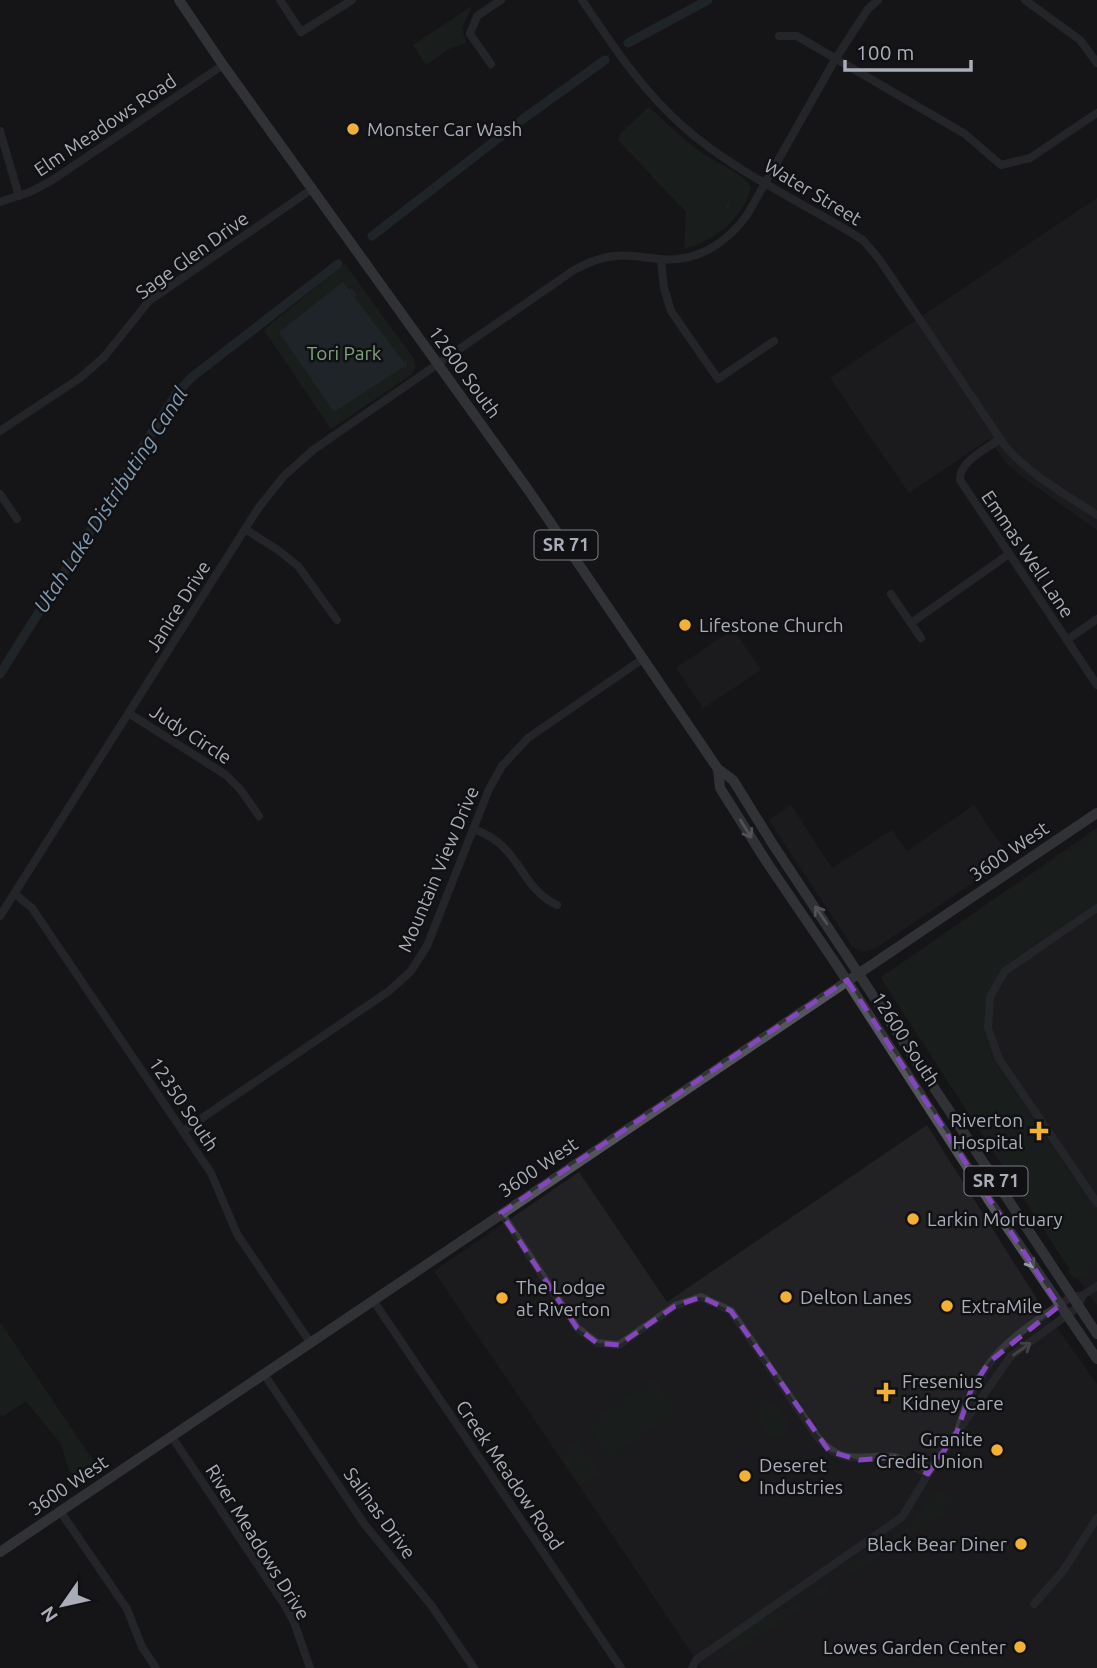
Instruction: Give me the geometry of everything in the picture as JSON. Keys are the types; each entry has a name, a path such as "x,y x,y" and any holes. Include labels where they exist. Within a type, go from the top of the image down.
{"main road":[{"name":"12600 South","path":"179,0 529,491 718,769 733,780 772,843 1077,1296 1078,1307 1097,1334"},
{"name":"12600 South","path":"718,769 720,788 1059,1306 1097,1359"},
{"name":"3600 West","path":"0,1552 1097,813"}],"street":[{"path":"280,0 301,32 352,0"},
{"path":"491,64 470,34 477,16 501,0"},
{"name":"Water Street","path":"582,0 616,51 652,97 686,130 718,154 863,240 879,259 1000,439 1017,459 1097,515"},
{"name":"Janice Drive","path":"0,916 275,485 303,458 574,270 593,260 615,256 634,255 661,260 699,254 718,246 734,232 836,58 868,9 878,0"},
{"path":"1025,0 1080,40 1097,63"},
{"path":"779,36 797,36 836,58 965,134 1001,165 1030,158 1097,113"},
{"name":"Elm Meadows Road","path":"0,202 51,181 223,65"},
{"path":"0,131 19,196"},
{"name":"Sage Glen Drive","path":"0,431 88,371 104,357 149,301 312,189"},
{"path":"661,260 666,300 718,379 774,341"},
{"name":"Emmas Well Lane","path":"1000,439 964,465 960,474 964,487 1097,685"},
{"path":"0,494 18,519"},
{"path":"245,529 298,566 337,620"},
{"path":"911,623 1009,554"},
{"path":"891,594 921,638"},
{"path":"1066,640 1097,619"},
{"name":"Mountain View Drive","path":"183,1130 389,991 404,978 427,946 495,777 518,747 538,730 644,658"},
{"name":"Judy Circle","path":"130,713 226,775 240,789 259,816"},
{"path":"474,829 501,844 536,891 545,900 557,905"},
{"name":"12350 South","path":"15,894 32,908 183,1130 217,1182 237,1234 310,1342"},
{"path":"1097,908 1005,971 990,997 988,1028 999,1059 1097,1203"},
{"path":"501,1213 577,1328 597,1343 620,1345 676,1306 701,1297 731,1311 829,1451 859,1460 897,1457 928,1474"},
{"path":"957,1432 971,1390 1002,1347 1059,1306 1097,1286"},
{"name":"Creek Meadow Road","path":"373,1300 621,1668"},
{"path":"694,1664 902,1517 928,1474 1011,1356 1078,1307"},
{"name":"Salinas Drive","path":"264,1374 365,1525 431,1605 474,1668"},
{"name":"River Meadows Drive","path":"172,1437 286,1607 310,1668"},
{"path":"60,1511 127,1609 142,1647 156,1668"},
{"path":"1034,1604 1063,1571 1097,1518"}],"highlighted area":[{"path":"847,980 1059,1306 989,1362 971,1390 957,1432 928,1474 897,1457 859,1460 829,1451 731,1311 701,1297 675,1306 619,1345 597,1343 577,1328 501,1213"}],"shaded area":[{"path":"1097,198 1097,530 1021,476 1008,465 989,439 909,493 830,378"},
{"name":"Tori Park","path":"343,282 406,365 334,412 279,332"},
{"path":"733,629 761,670 703,708 676,668"},
{"path":"791,805 832,868 892,830 907,851 974,805 1010,858 874,949 862,952 852,946 769,820"},
{"name":"Riverton Hospital","path":"1097,828 1097,1305 881,977"},
{"path":"927,1125 1042,1307 1097,1384 1097,1668 702,1668 434,1271 579,1172 667,1302"}],"green space":[{"path":"472,6 462,28 466,43 449,49 426,65 413,45"},
{"path":"649,107 690,144 736,173 751,188 741,210 726,227 706,240 684,249 686,212 618,140 622,132"},
{"name":"Tori Park","path":"345,264 414,359 416,366 412,374 331,429 264,330"},
{"path":"1097,833 1097,902 1046,934 1012,961 998,976 984,1011 985,1035 992,1059 1097,1215 1097,1267 1086,1275 1075,1278 882,980 886,973 997,897"},
{"path":"0,1322 100,1471 79,1485 69,1470 61,1444 26,1401 2,1417 0,1414"},
{"path":"654,1378 677,1412 609,1458 586,1424"},
{"path":"764,1397 775,1403 789,1421 787,1432 779,1437 766,1434 757,1420 759,1408 756,1403"},
{"path":"578,1440 600,1473 580,1485 558,1453"},
{"path":"937,1490 951,1498 960,1511 957,1514 948,1506 950,1509 851,1575 848,1568 907,1527"},
{"path":"827,1583 831,1588 726,1658 724,1650 739,1633 804,1599"}],"waterway":[{"name":"Utah Lake Distributing Canal","path":"628,43 708,0"},
{"name":"Utah Lake Distributing Canal","path":"372,236 523,119 605,60"},
{"name":"Utah Lake Distributing Canal","path":"0,674 176,394 192,377 338,264"},
{"path":"351,290 355,295"},
{"path":"405,367 406,362"}],"place":[{"name":"Monster Car Wash","path":"353,129"},
{"name":"Lifestone Church","path":"685,625"},
{"name":"Riverton Hospital","path":"1039,1131"},
{"name":"Larkin Mortuary","path":"913,1219"},
{"name":"Delton Lanes","path":"786,1297"},
{"name":"The Lodge at Riverton","path":"502,1298"},
{"name":"ExtraMile","path":"947,1306"},
{"name":"Fresenius Kidney Care","path":"886,1392"},
{"name":"Granite Credit Union","path":"997,1450"},
{"name":"Deseret Industries","path":"745,1476"},
{"name":"Black Bear Diner","path":"1021,1544"},
{"name":"Lowes Garden Center","path":"1020,1647"}]}
